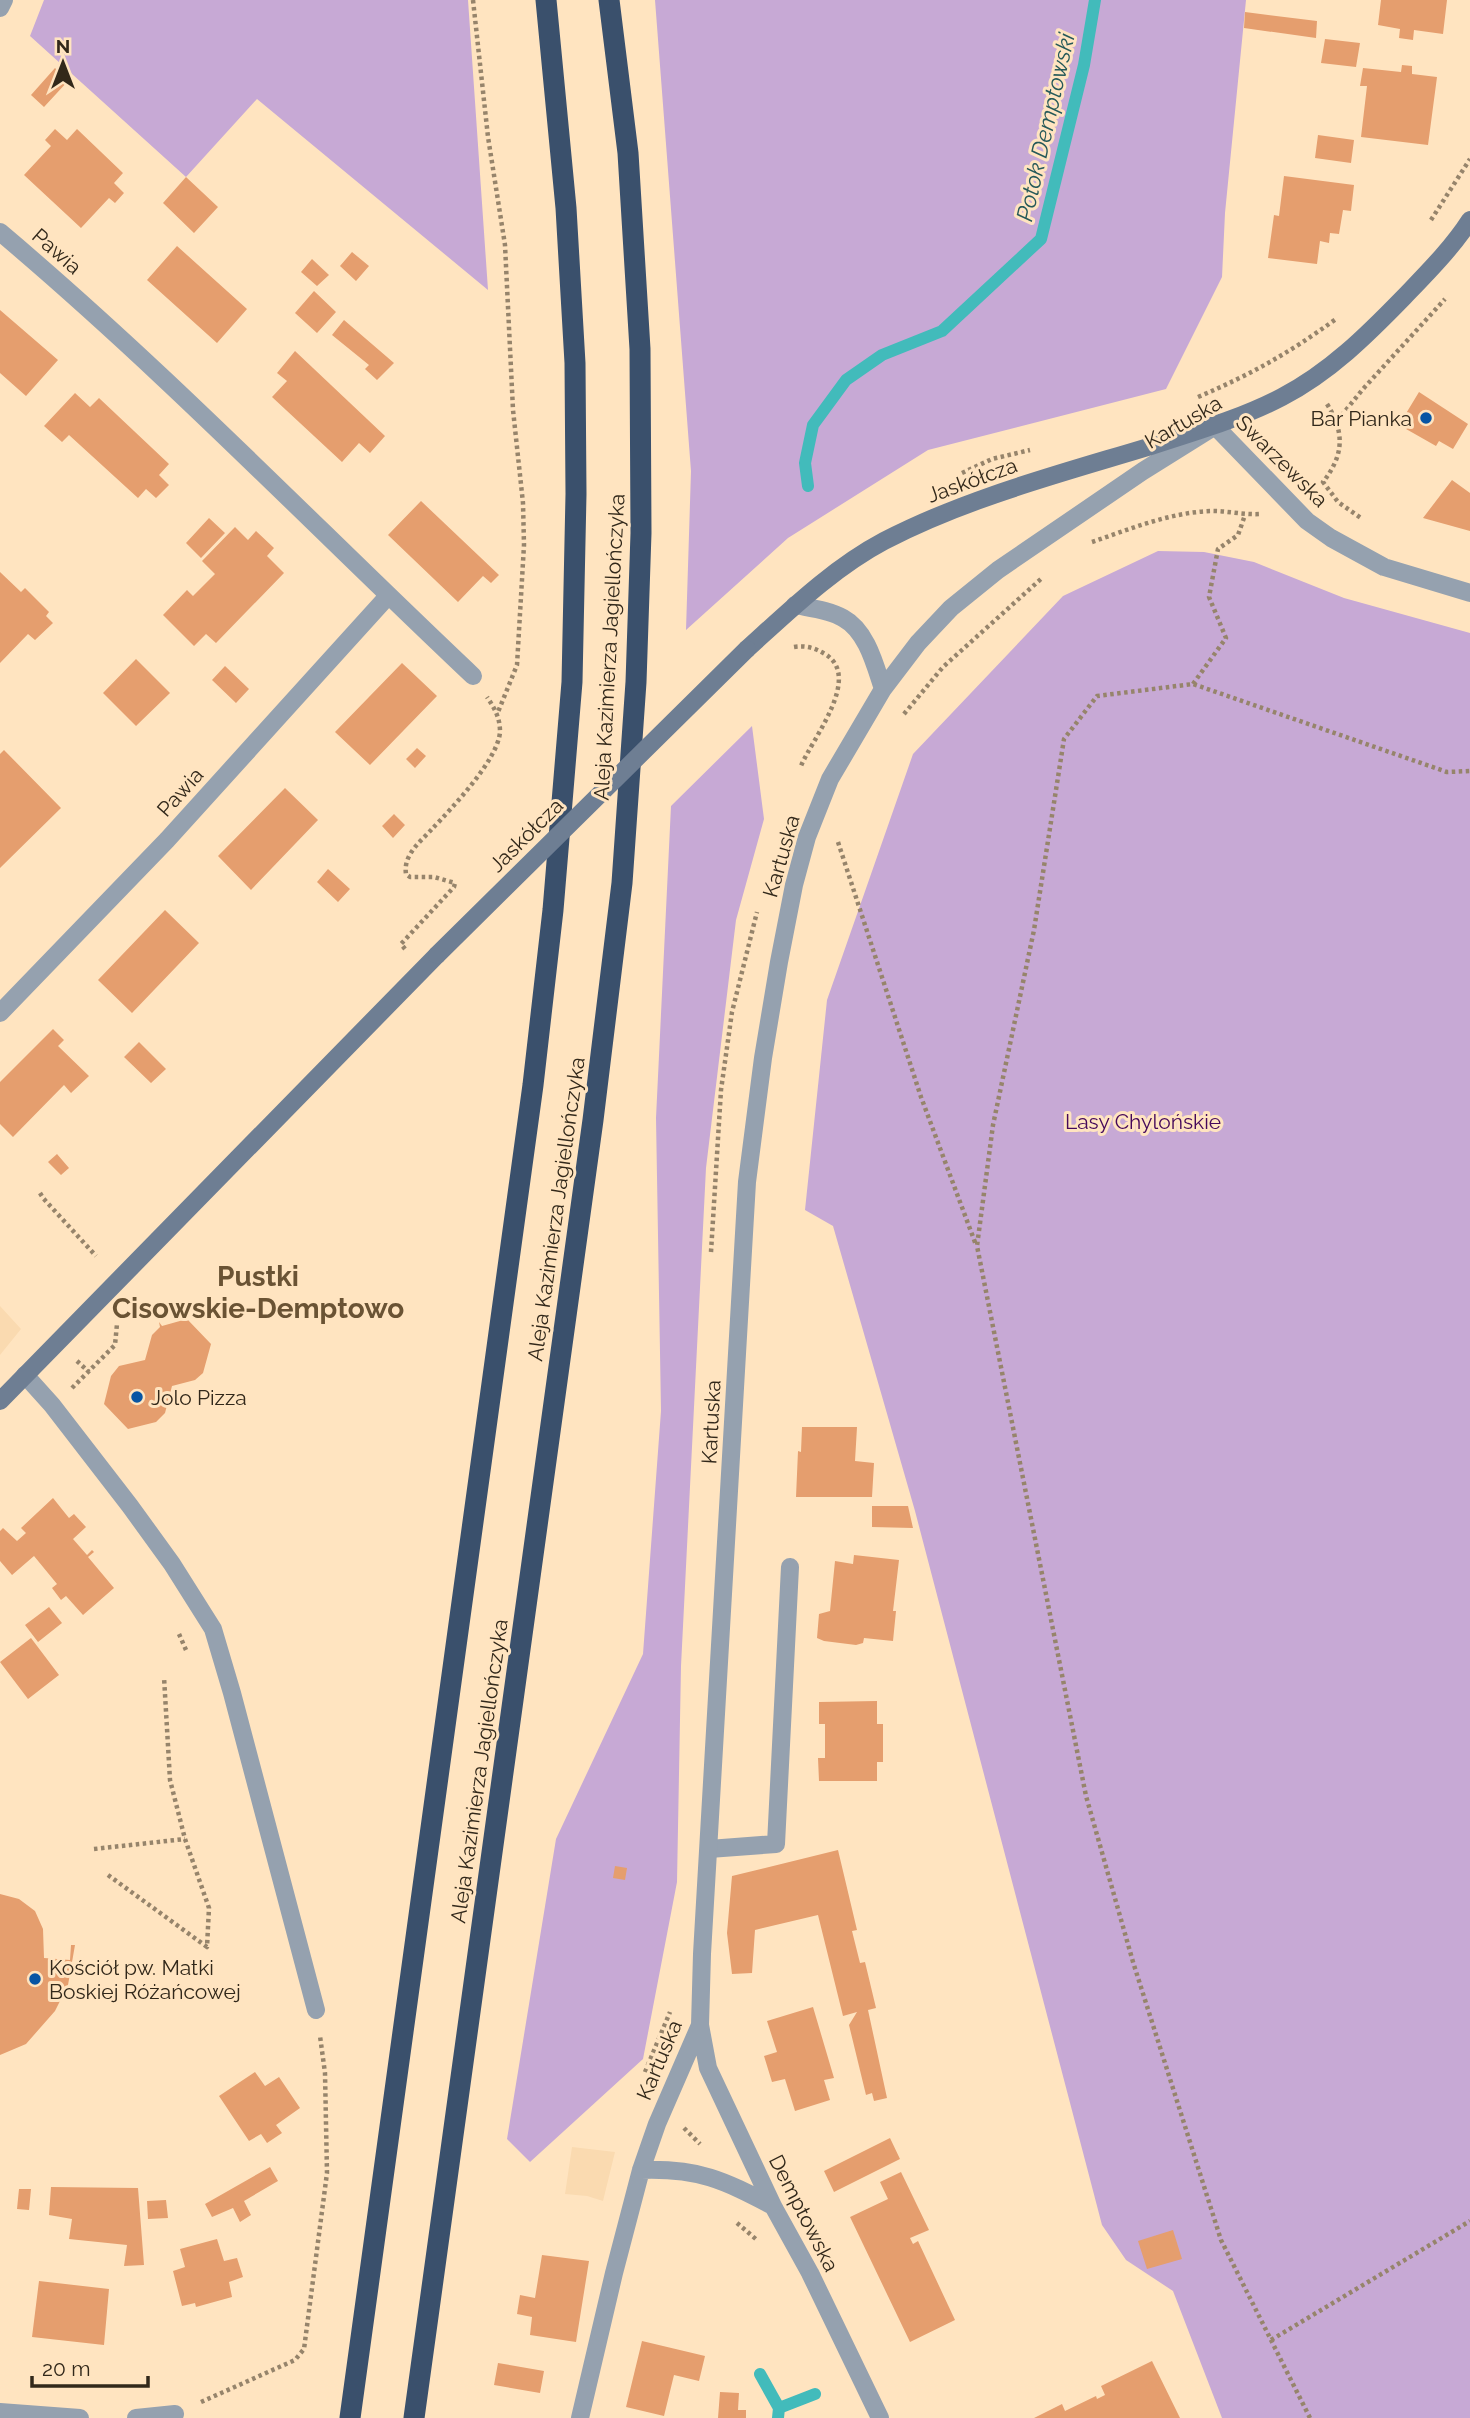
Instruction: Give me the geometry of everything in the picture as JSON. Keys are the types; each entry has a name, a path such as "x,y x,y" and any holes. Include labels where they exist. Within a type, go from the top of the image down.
{"highway":[{"name":"Aleja Kazimierza Jagiellończyka","path":"350,2418 533,1085 553,910 570,709 576,494 575,363 566,208 546,0"},
{"name":"Aleja Kazimierza Jagiellończyka","path":"414,2418 593,1120 622,883 636,682 642,533 640,349 628,153 609,0"}],"street":[{"path":"0,8 4,0"},
{"name":"Kartuska","path":"580,2418 641,2170 662,2112 700,2025 747,1182 763,1058 786,924 807,836 830,779 883,689 918,643 951,608 998,570 1143,471 1215,426 1282,397 1344,356 1422,279 1470,220"},
{"name":"Pawia","path":"0,232 150,367 473,677"},
{"name":"Swarzewska","path":"1215,426 1307,521 1331,538 1384,567 1470,593"},
{"name":"Jaskółcza","path":"0,1401 437,956 747,649 795,605 883,541 935,518 1001,492 1215,426"},
{"name":"Pawia","path":"0,1013 167,840 388,596"},
{"path":"795,605 843,617 855,627 865,642 883,689"},
{"path":"25,1375 52,1405 130,1506 172,1564 213,1629 316,2010"},
{"path":"709,1849 776,1844 790,1567"},
{"name":"Demptowska","path":"700,2025 708,2068 773,2206 810,2273 880,2418"},
{"path":"641,2170 666,2169 704,2174 773,2206"},
{"path":"0,2412 79,2418"},
{"path":"136,2418 175,2414"}],"path":[{"path":"401,944 454,887 454,883 434,877 410,877 406,874 404,864 415,846 484,768 500,734 498,712 517,665 524,545 523,513 513,410 505,245 488,136 473,0"},
{"path":"1426,228 1470,159"},
{"path":"1337,421 1363,388 1450,294"},
{"path":"1190,401 1269,364 1338,318"},
{"path":"1327,404 1340,430 1334,468 1323,482 1338,502 1363,520"},
{"path":"992,458 1031,450"},
{"path":"1091,543 1145,523 1179,516 1212,511 1266,514"},
{"path":"1193,684 1226,638 1209,597 1218,549 1238,535 1245,514"},
{"path":"903,715 943,667 1051,570"},
{"path":"788,649 797,646 817,649 830,657 838,671 839,687 834,704 799,771"},
{"path":"473,677 498,712"},
{"path":"977,1246 993,1125 1034,930 1064,740 1097,696 1193,684 1447,772 1470,771"},
{"path":"835,854 842,831"},
{"path":"838,842 921,1097 977,1246 1086,1796 1133,1962 1221,2240 1310,2418"},
{"path":"711,1254 720,1103 732,1012 758,907"},
{"path":"40,1193 96,1256"},
{"path":"89,1372 115,1345 118,1319"},
{"path":"108,1875 207,1947 209,1908 185,1839 170,1780 164,1677"},
{"path":"94,1849 185,1839"},
{"path":"642,2081 672,2006"},
{"path":"175,2414 295,2360 304,2349 327,2173 325,2073 316,2010"},
{"path":"684,2128 708,2152"},
{"path":"1271,2340 1470,2221"}],"shaded area":[{"path":"0,1306 21,1329 0,1355"},
{"path":"572,2147 615,2152 603,2201 565,2194"}],"green space":[{"path":"44,0 468,0 488,290 257,99 186,177 30,36"},
{"path":"655,0 1246,0 1225,213 1222,277 1166,389 928,450 788,538 686,630 691,471"},
{"name":"Lasy Chylońskie","path":"1158,551 1204,552 1254,562 1344,598 1470,633 1470,2418 1222,2418 1173,2291 1126,2260 1102,2225 915,1511 833,1226 805,1210 827,1000 913,754 1063,596"},
{"path":"752,726 764,819 736,920 706,1168 681,1666 677,1882 643,2059 530,2162 507,2139 556,1839 643,1654 661,1411 656,1118 671,806"}],"building":[{"path":"1381,0 1447,0 1443,34 1414,30 1413,40 1399,38 1400,29 1378,25"},
{"path":"1245,12 1317,21 1316,38 1244,28"},
{"path":"1325,39 1360,43 1356,67 1321,63"},
{"path":"1402,65 1412,66 1412,74 1437,77 1428,145 1361,137 1367,86 1360,86 1363,68 1401,72"},
{"path":"55,68 68,81 44,107 31,95"},
{"path":"55,129 67,140 77,129 123,173 114,183 124,193 115,203 109,198 81,228 24,175 51,146 45,140"},
{"path":"1318,135 1354,140 1351,163 1315,158"},
{"path":"1284,176 1354,185 1351,211 1343,210 1339,234 1330,233 1329,243 1320,241 1317,264 1268,258 1274,215 1279,216"},
{"path":"186,177 218,207 194,233 163,203"},
{"path":"177,246 247,309 217,343 147,280"},
{"path":"352,252 369,266 356,281 340,266"},
{"path":"312,259 329,275 317,286 301,272"},
{"path":"314,291 336,312 317,333 295,313"},
{"path":"0,310 58,360 26,396 0,373"},
{"path":"344,320 394,363 377,380 365,369 369,365 332,335"},
{"path":"295,351 385,436 370,453 359,443 342,462 272,397 287,381 277,373"},
{"path":"1419,392 1468,424 1453,449 1439,441 1436,446 1399,425"},
{"path":"75,393 90,407 99,398 169,464 159,475 169,485 156,498 146,489 138,498 69,435 62,442 44,426"},
{"path":"1452,480 1470,493 1470,531 1423,518"},
{"path":"421,501 499,575 491,583 483,576 458,602 388,535"},
{"path":"209,518 225,533 201,558 186,543"},
{"path":"235,527 248,540 256,531 274,548 267,556 284,573 216,643 206,634 194,646 163,615 187,590 193,596 215,574 202,561"},
{"path":"0,572 21,592 25,588 49,612 46,616 53,623 35,640 28,634 0,663"},
{"path":"136,659 170,693 136,726 103,693"},
{"path":"402,663 437,696 370,765 335,732"},
{"path":"225,666 249,689 236,703 212,680"},
{"path":"417,748 426,756 415,768 406,759"},
{"path":"4,750 61,808 0,868 0,754"},
{"path":"285,788 318,820 251,890 218,856"},
{"path":"394,814 405,825 393,838 382,826"},
{"path":"328,869 350,889 338,902 317,882"},
{"path":"165,910 199,943 132,1013 98,980"},
{"path":"53,1029 64,1040 58,1046 89,1076 71,1093 64,1085 13,1137 0,1124 0,1082"},
{"path":"139,1042 166,1069 151,1083 124,1057"},
{"path":"57,1154 69,1168 61,1175 48,1162"},
{"path":"187,1319 211,1344 203,1373 195,1380 172,1386 165,1413 156,1422 128,1429 104,1404 111,1376 119,1366 145,1360 152,1335 160,1327 159,1322 162,1326"},
{"path":"802,1427 857,1427 855,1461 874,1463 872,1497 796,1497"},
{"path":"53,1498 69,1518 74,1514 86,1527 73,1539 87,1555 92,1550 94,1552 88,1557 114,1588 83,1615 66,1596 61,1600 52,1588 57,1584 34,1556 12,1575 0,1561 0,1531 3,1528 17,1541 26,1533 21,1528"},
{"path":"872,1506 908,1506 913,1528 872,1527"},
{"path":"854,1555 899,1560 893,1611 896,1611 893,1641 864,1638 863,1643 856,1645 817,1638 819,1614 830,1611 835,1561 853,1564"},
{"path":"49,1607 62,1623 38,1642 25,1625"},
{"path":"31,1638 59,1675 28,1699 0,1662"},
{"path":"877,1701 877,1724 883,1724 883,1762 877,1762 877,1781 819,1781 818,1758 825,1758 825,1724 819,1724 819,1702"},
{"path":"838,1850 857,1930 852,1931 860,1963 865,1962 876,2008 868,2010 887,2098 874,2101 872,2093 866,2095 849,2025 857,2012 843,2016 818,1915 755,1930 752,1973 732,1974 727,1933 732,1876"},
{"path":"615,1866 627,1868 625,1880 613,1878"},
{"name":"Kościół pw. Matki Boskiej Różańcowej","path":"0,1894 19,1899 35,1911 43,1929 44,1958 70,1960 71,1945 75,1945 68,1985 55,2011 26,2044 0,2055"},
{"path":"813,2007 834,2078 824,2080 830,2100 795,2111 785,2079 772,2082 764,2056 777,2052 767,2021"},
{"path":"255,2072 265,2086 279,2077 300,2108 276,2125 282,2133 267,2143 261,2134 249,2141 219,2096"},
{"path":"890,2138 900,2159 834,2192 824,2171"},
{"path":"270,2167 278,2181 244,2201 251,2215 240,2222 233,2208 212,2217 205,2204"},
{"path":"901,2172 929,2230 910,2238 913,2244 918,2241 955,2320 910,2342 850,2217 888,2199 880,2182"},
{"path":"51,2187 138,2188 144,2265 124,2266 127,2245 69,2239 72,2219 49,2215"},
{"path":"19,2189 31,2189 29,2210 17,2209"},
{"path":"166,2200 168,2218 148,2219 147,2201"},
{"path":"1173,2230 1182,2259 1147,2269 1138,2241"},
{"path":"217,2239 224,2261 237,2258 243,2277 229,2282 232,2297 196,2307 195,2303 182,2306 173,2271 185,2267 180,2249"},
{"path":"542,2255 589,2261 576,2342 530,2335 532,2317 517,2314 520,2295 535,2298"},
{"path":"39,2281 109,2289 104,2345 32,2337"},
{"path":"642,2341 705,2356 699,2381 674,2375 664,2416 626,2407"},
{"path":"1152,2361 1180,2418 1034,2418 1062,2404 1065,2411 1096,2396 1097,2399 1105,2395 1101,2386"},
{"path":"498,2363 544,2371 540,2393 494,2385"},
{"path":"720,2392 739,2393 738,2410 746,2410 746,2418 718,2418"}],"waterway":[{"name":"Potok Demptowski","path":"808,486 805,463 813,425 846,380 882,355 942,331 1041,239 1084,65 1095,0"},
{"name":"Potok Demptowski","path":"760,2374 779,2408 778,2418"},
{"path":"779,2408 815,2394"}],"place":[{"name":"Bar Pianka","path":"1426,418"},
{"name":"Jolo Pizza","path":"137,1397"},
{"name":"Kościół pw. Matki Boskiej Różańcowej","path":"35,1979"}],"district":[{"name":"Pustki Cisowskie-Demptowo","path":"258,1292"}]}
